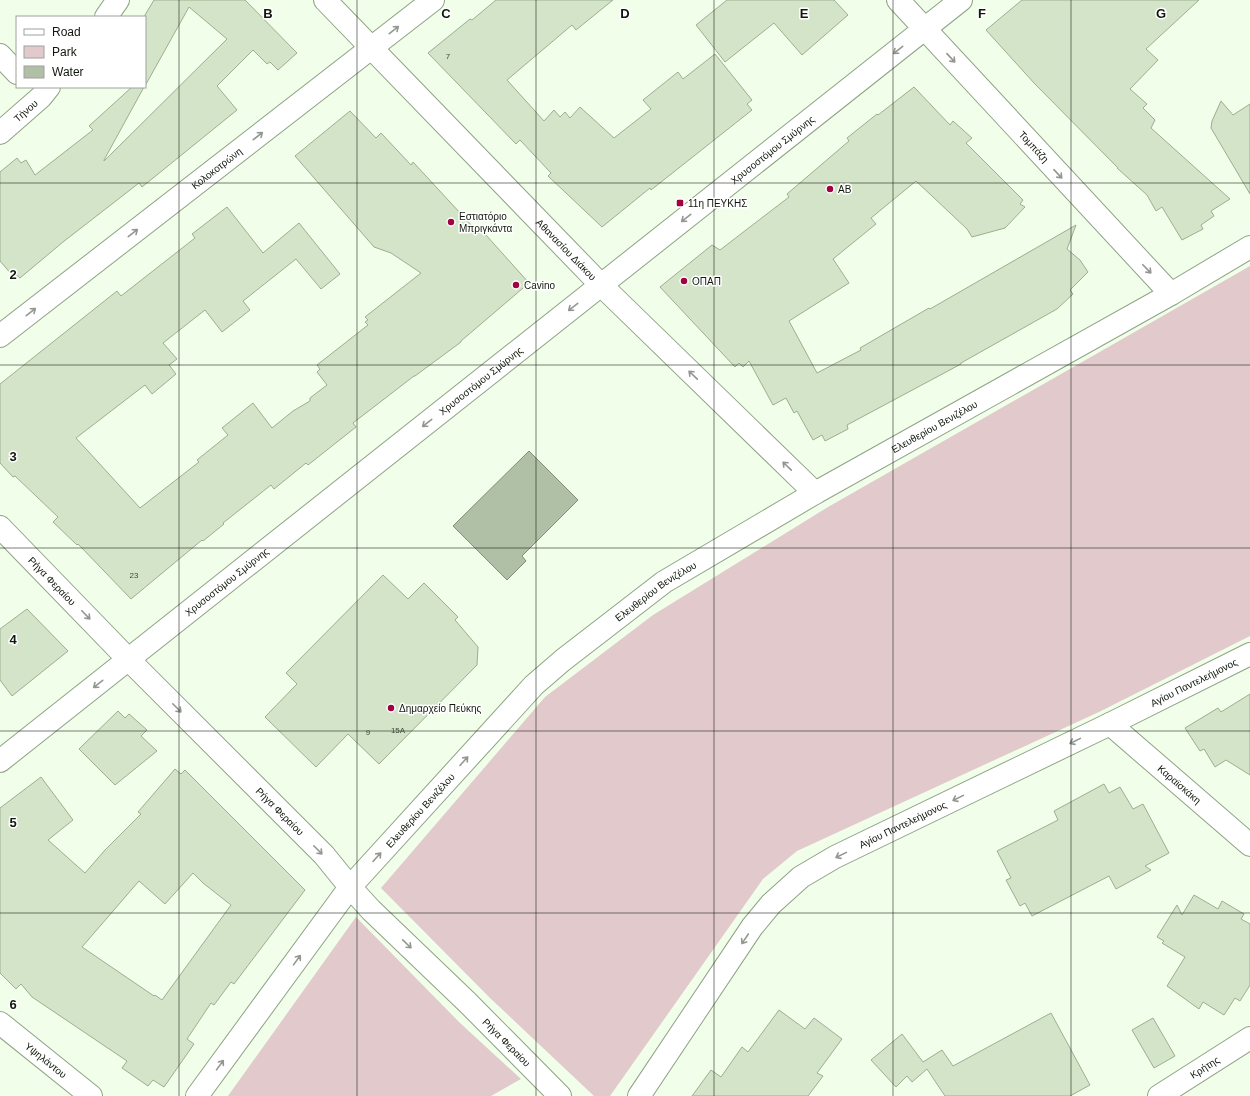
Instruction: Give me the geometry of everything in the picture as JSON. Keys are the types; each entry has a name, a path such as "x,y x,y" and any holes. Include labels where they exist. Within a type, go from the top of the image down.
{"street":[{"path":"107,16 118,0"},
{"name":"Αθανασίου Διάκου","path":"325,0 601,286 815,493"},
{"name":"Κολοκοτρώνη","path":"0,336 433,0"},
{"name":"Τομπάζη","path":"898,0 1171,294"},
{"name":"Χρυσοστόμου Σμύρνης","path":"0,761 961,0"},
{"path":"0,55 16,72"},
{"name":"Τήνου","path":"0,133 40,90"},
{"name":"Ελευθερίου Βενιζέλου","path":"197,1096 350,887 534,685 562,660 664,582 815,493 1171,294 1250,247"},
{"name":"Ρήγα Φεραίου","path":"0,528 324,856 371,910 468,1003 560,1096"},
{"name":"Αγίου Παντελεήμονος","path":"639,1096 752,927 771,904 801,877 835,857 1110,724 1250,654"},
{"name":"Καραϊσκάκη","path":"1110,724 1250,845"},
{"name":"Υψηλάντου","path":"0,1023 91,1096"},
{"name":"Κρήτης","path":"1159,1096 1250,1038"}],"green space":[{"path":"1250,266 1250,636 1101,711 797,851 763,879 610,1096 594,1096 490,998 381,888 545,697 653,615 828,507"},
{"path":"356,917 459,1022 521,1079 491,1096 228,1096"}],"water":[{"path":"529,451 578,500 522,556 526,561 507,580 453,526"}],"building":[{"path":"154,0 245,0 297,53 278,70 270,62 267,64 253,50 217,86 237,110 142,187 139,183 63,242 20,278 15,274 13,276 0,261 0,172 17,158 21,163 26,160 35,175 93,130 89,126 131,88 143,88 104,161 227,39 189,7 146,84 145,15"},
{"path":"496,0 613,0 576,30 572,25 507,80 544,121 554,110 560,117 565,112 570,118 580,107 614,138 651,109 643,100 678,72 683,79 715,54 752,100 747,104 752,110 651,190 650,188 602,227 548,176 551,173 520,140 516,144 428,53"},
{"path":"727,0 834,0 848,15 802,55 774,23 725,62 696,25"},
{"path":"1022,0 1199,0 1146,49 1158,60 1130,89 1147,104 1143,108 1155,120 1151,128 1230,199 1211,211 1214,216 1201,225 1203,229 1182,240 1162,207 1156,211 1147,195 1117,168 1034,83 986,30"},
{"path":"914,87 950,125 953,121 972,138 966,143 1023,200 1020,204 1025,207 1005,228 972,237 967,229 916,181 871,218 876,224 833,259 849,283 789,321 817,373 861,350 860,348 1076,225 1067,249 1080,260 1088,272 1070,290 1073,294 1057,309 961,364 847,425 848,429 825,441 822,435 813,440 797,411 794,413 786,398 773,405 749,361 743,367 739,363 735,367 660,287 712,245 720,250 789,197 787,194 849,141 847,138"},
{"path":"1221,101 1233,115 1250,104 1250,194 1211,128 1212,121"},
{"path":"350,111 376,138 381,133 411,165 413,162 474,228 477,225 529,283 461,342 353,423 356,427 308,465 306,463 274,489 271,485 131,599 78,544 77,545 53,522 58,517 15,476 13,477 0,463 0,384 117,291 121,296 195,238 192,234 227,207 263,253 299,223 340,274 321,289 296,259 243,301 250,310 222,332 205,310 163,343 177,359 169,365 176,374 152,394 145,385 76,438 140,508 199,462 197,460 228,435 222,428 253,403 272,428 293,411 310,401 310,398 327,385 317,372 320,369 317,365 368,325 365,322 368,320 365,317 421,273 391,253 374,247 295,156"},
{"path":"383,575 408,599 424,583 458,617 455,620 478,647 477,665 379,764 348,734 316,767 265,717 297,684 286,673"},
{"path":"27,609 68,651 12,696 0,680 0,629"},
{"path":"1250,694 1250,775 1226,760 1215,767 1204,749 1200,751 1185,728 1218,708 1221,712"},
{"path":"118,711 125,718 129,714 147,730 141,736 157,751 115,785 79,749"},
{"path":"175,769 181,774 185,770 305,890 234,984 231,982 214,1005 211,1003 187,1039 194,1044 164,1087 153,1080 148,1086 122,1068 127,1061 32,997 21,984 16,989 0,973 0,808 41,777 73,820 48,840 85,873 105,850 141,814 138,812","holes":["193,873 203,883 231,905 162,1000 82,947 139,881 165,904"]},
{"path":"1104,784 1109,793 1120,787 1133,809 1143,804 1169,853 1145,866 1151,870 1116,889 1109,876 1032,916 1025,903 1020,906 1006,880 1011,878 997,851 1058,820 1054,811"},
{"path":"1194,895 1218,909 1222,901 1244,914 1241,919 1250,924 1250,985 1240,1001 1235,998 1224,1015 1203,1002 1199,1009 1167,986 1185,957 1162,943 1164,941 1157,937 1177,905 1182,915"},
{"path":"779,1010 805,1029 814,1018 842,1039 817,1073 823,1076 808,1096 692,1096 711,1070 721,1077 742,1047 748,1052"},
{"path":"1051,1013 1090,1085 1070,1096 945,1096 927,1069 912,1082 907,1076 896,1087 871,1060 902,1034 923,1062 942,1050 953,1066"},
{"path":"1153,1018 1175,1056 1154,1068 1132,1030"}],"place":[{"name":"ΑΒ","path":"830,189"},
{"name":"11η ΠΕΥΚΗΣ","path":"680,203"},
{"name":"Εστιατόριο Μπριγκάντα","path":"451,222"},
{"name":"ΟΠΑΠ","path":"684,281"},
{"name":"Cavino","path":"516,285"},
{"name":"Δημαρχείο Πεύκης","path":"391,708"}]}
